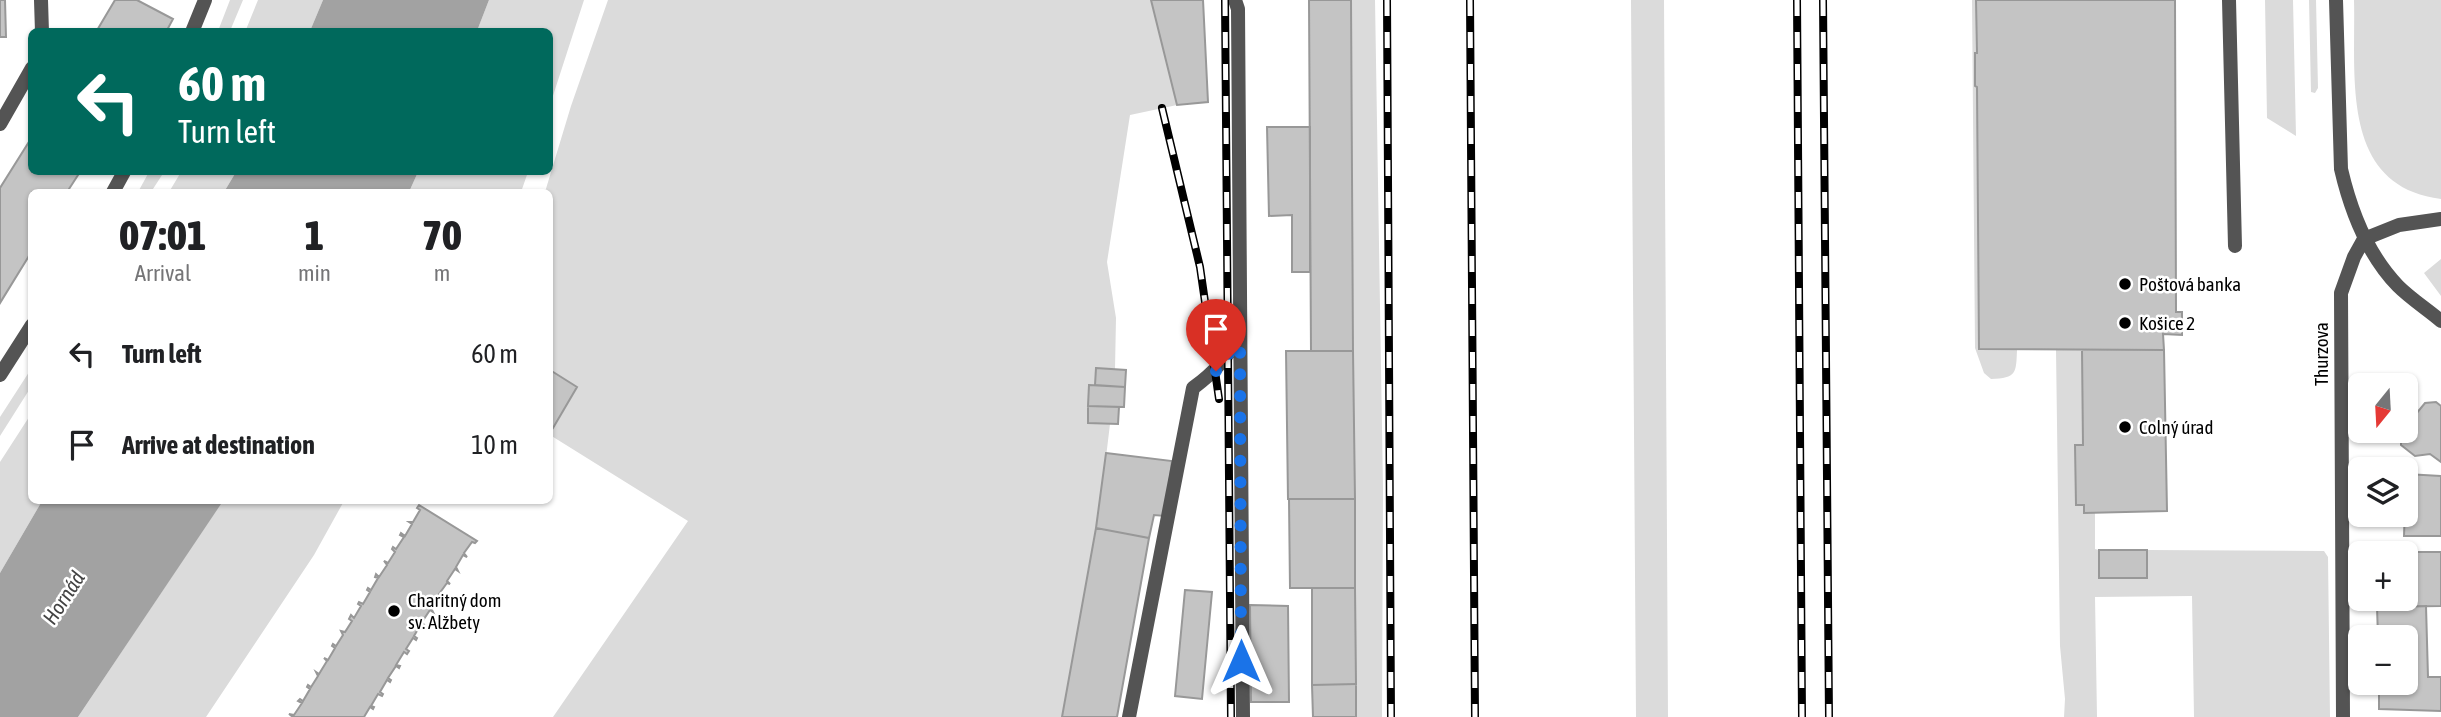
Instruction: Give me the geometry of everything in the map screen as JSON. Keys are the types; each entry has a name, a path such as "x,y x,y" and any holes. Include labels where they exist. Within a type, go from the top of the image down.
{"street":[{"path":"41,0 42,28"},
{"path":"193,28 205,0"},
{"path":"1235,0 1238,9 1243,717"},
{"path":"2229,0 2235,246"},
{"path":"2336,0 2341,169 2347,195 2364,239 2399,286 2441,321"},
{"path":"0,124 28,75"},
{"path":"2364,239 2399,225 2441,219"},
{"name":"Thurzova","path":"2343,717 2341,293 2354,257 2364,239"},
{"path":"0,375 28,331"},
{"path":"1129,717 1193,388 1216,371 1240,333"}],"shaded area":[{"path":"230,0 243,0 231,28 219,28"},
{"path":"258,0 323,0 311,28 247,28"},
{"path":"489,0 584,0 553,96 553,28 478,28"},
{"path":"608,0 1151,0 1177,105 1130,115 1107,262 1116,318 1115,369 1096,368 1095,385 1089,385 1088,423 1110,424 1100,507 1062,717 553,717 688,521 553,437 553,430 577,387 553,372 553,189 546,189 550,175 553,175 553,166"},
{"path":"1351,0 1375,0 1383,489 1382,717 1356,717"},
{"path":"1631,0 1664,0 1668,717 1636,717"},
{"path":"1972,0 1976,0 1980,349 2017,350 2013,373 1991,379 1984,373 1975,348"},
{"path":"2265,0 2293,0 2296,136 2267,118"},
{"path":"2309,0 2316,0 2318,88 2315,93 2311,92"},
{"path":"2354,0 2441,0 2441,199 2408,190 2385,173 2369,150 2360,123 2356,93"},
{"path":"147,175 162,175 153,189 140,189"},
{"path":"179,175 234,175 226,189 171,189"},
{"path":"417,175 527,175 522,189 410,189"},
{"path":"2441,259 2441,296 2424,273"},
{"path":"2056,350 2082,350 2083,445 2075,445 2076,505 2084,505 2084,513 2095,513 2095,549 2099,550 2099,577 2147,578 2147,550 2324,551 2328,557 2330,717 2194,717 2192,596 2095,597 2097,717 2064,717 2060,646"},
{"path":"28,374 28,392 0,436 0,417"},
{"path":"28,419 28,504 40,504 0,573 0,462"},
{"path":"220,504 342,504 314,555 206,717 78,717"}],"water":[{"path":"323,0 489,0 478,28 311,28"},
{"path":"234,175 417,175 410,189 226,189"},
{"name":"Hornád","path":"40,504 221,504 78,717 0,717 0,573"}],"building":[{"path":"0,0 5,0 6,37 0,37"},
{"path":"115,0 137,0 173,19 168,28 98,28"},
{"path":"1151,0 1203,0 1208,102 1177,105"},
{"path":"1309,0 1351,0 1353,351 1311,351"},
{"path":"1976,0 2175,0 2176,312 2182,312 2182,335 2163,334 2164,350 1979,349"},
{"path":"1267,127 1310,127 1310,272 1292,272 1292,215 1269,216"},
{"path":"28,143 28,175 78,175 69,189 28,189 28,258 0,303 0,188"},
{"path":"2082,350 2164,350 2167,511 2084,513 2084,505 2076,505 2075,445 2083,445"},
{"path":"1286,351 1353,351 1355,499 1288,499"},
{"path":"1096,368 1126,370 1125,387 1095,385"},
{"path":"553,372 577,387 553,428"},
{"path":"1089,385 1125,387 1124,407 1088,406"},
{"path":"2436,402 2441,406 2441,462 2430,454 2415,456 2401,445 2418,443 2418,411 2425,403"},
{"path":"1088,406 1119,407 1118,424 1088,423"},
{"path":"1106,453 1172,461 1165,516 1154,515 1149,538 1096,528"},
{"path":"2418,475 2441,476 2441,536 2404,536 2404,527 2418,527"},
{"path":"1289,499 1355,499 1355,588 1290,588"},
{"name":"Charitný dom sv. Alžbety","path":"419,505 477,541 472,542 464,553 467,557 463,555 456,567 458,571 455,569 447,581 450,584 447,583 439,594 441,598 438,597 431,608 433,612 430,610 422,622 425,626 421,624 414,636 416,640 413,638 406,649 409,651 407,654 404,652 396,665 400,666 399,668 396,666 388,678 391,680 387,680 380,692 382,696 378,694 371,706 373,709 370,707 364,717 293,717 289,714 294,715 302,703 298,701 303,701 310,689 308,685 311,687 318,676 316,672 319,674 327,661 324,658 328,660 335,648 333,644 336,646 343,635 341,631 345,632 352,621 349,619 351,615 354,618 361,606 359,602 363,604 370,592 368,588 371,590 378,578 375,577 376,574 379,577 387,565 384,561 388,563 395,552 393,547 396,549 404,537 401,533 405,536 412,524 409,522 413,522 420,510 417,508"},
{"path":"1096,528 1149,538 1117,717 1062,717"},
{"path":"2099,550 2147,550 2147,578 2099,578"},
{"path":"2418,552 2441,552 2441,606 2418,606"},
{"path":"1312,588 1355,588 1356,684 1312,685"},
{"path":"1185,590 1212,592 1202,699 1175,696"},
{"path":"1250,605 1288,606 1289,702 1251,702"},
{"path":"2418,606 2426,606 2428,677 2441,677 2441,711 2379,709 2379,695 2418,695 2418,625 2378,625 2377,611 2418,611"},
{"path":"1356,684 1356,717 1313,717 1312,685"}],"railway":[{"path":"1225,0 1231,717"},
{"path":"1387,0 1391,717"},
{"path":"1470,0 1475,717"},
{"path":"1797,0 1802,717"},
{"path":"1823,0 1829,717"},
{"path":"1162,108 1200,267 1219,399"}],"place":[{"name":"Poštová banka","path":"2125,284"},
{"name":"Košice 2","path":"2125,323"},
{"name":"Colný úrad","path":"2125,427"},
{"name":"Charitný dom sv. Alžbety","path":"394,611"}],"route":[{"path":"1216,371 1240,333 1241,661"}]}
